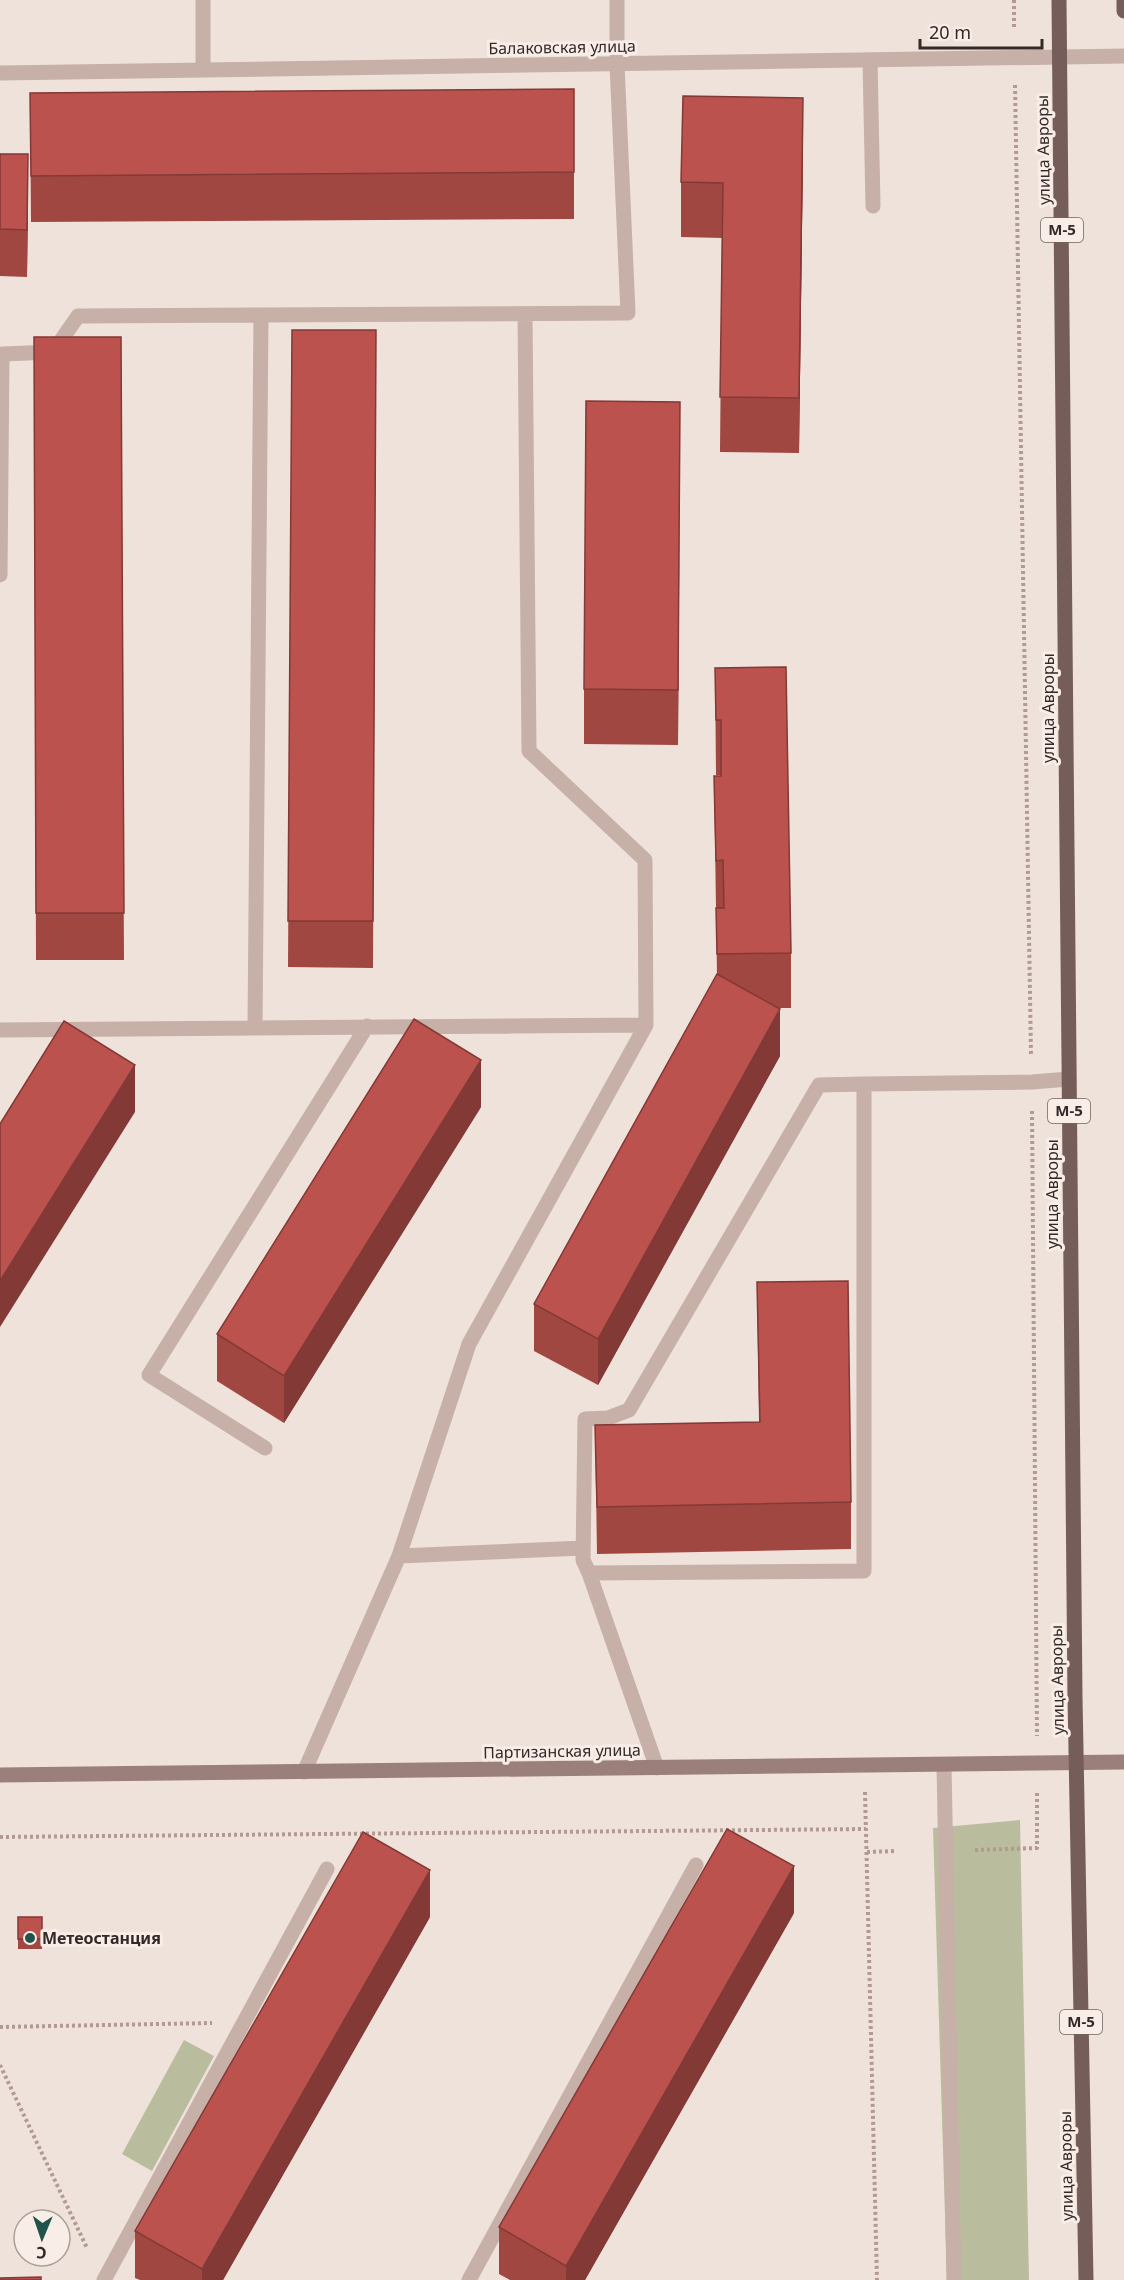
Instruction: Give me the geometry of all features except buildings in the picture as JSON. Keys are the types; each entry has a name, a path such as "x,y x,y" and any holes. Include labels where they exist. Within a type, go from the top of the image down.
{"main road":[{"name":"улица Авроры","path":"1059,0 1076,1763 1086,2280"},
{"path":"1124,0 1124,11"}],"street":[{"path":"203,0 203,70"},
{"path":"0,575 1,354 53,352 78,316 628,313 616,0"},
{"name":"Балаковская улица","path":"0,73 1124,56"},
{"path":"870,61 873,206"},
{"path":"304,1772 399,1556 469,1344 646,1025 645,860 529,751 525,314"},
{"path":"255,1028 261,315"},
{"path":"0,1030 646,1025"},
{"path":"265,1448 149,1375 367,1026"},
{"path":"657,1768 583,1560 585,1419 608,1418 629,1410 819,1085 1032,1082 1069,1079"},
{"path":"589,1573 864,1571 864,1084"},
{"path":"399,1556 583,1548"},
{"name":"Партизанская улица","path":"0,1775 1124,1762"},
{"path":"944,1765 954,2280"},
{"path":"469,2280 696,1866"},
{"path":"104,2280 327,1869"}],"path":[{"path":"966,1850 1037,1848 1032,1082 1014,0"},
{"path":"865,1766 877,2280"},
{"path":"0,1837 866,1829"},
{"path":"867,1852 896,1851"},
{"path":"0,2027 216,2023"},
{"path":"0,2065 92,2258"}],"green space":[{"path":"1020,1820 1029,2280 947,2280 933,1828"},
{"path":"184,2040 214,2056 152,2171 122,2154"}],"place":[{"name":"Метеостанция","path":"30,1938"}]}
